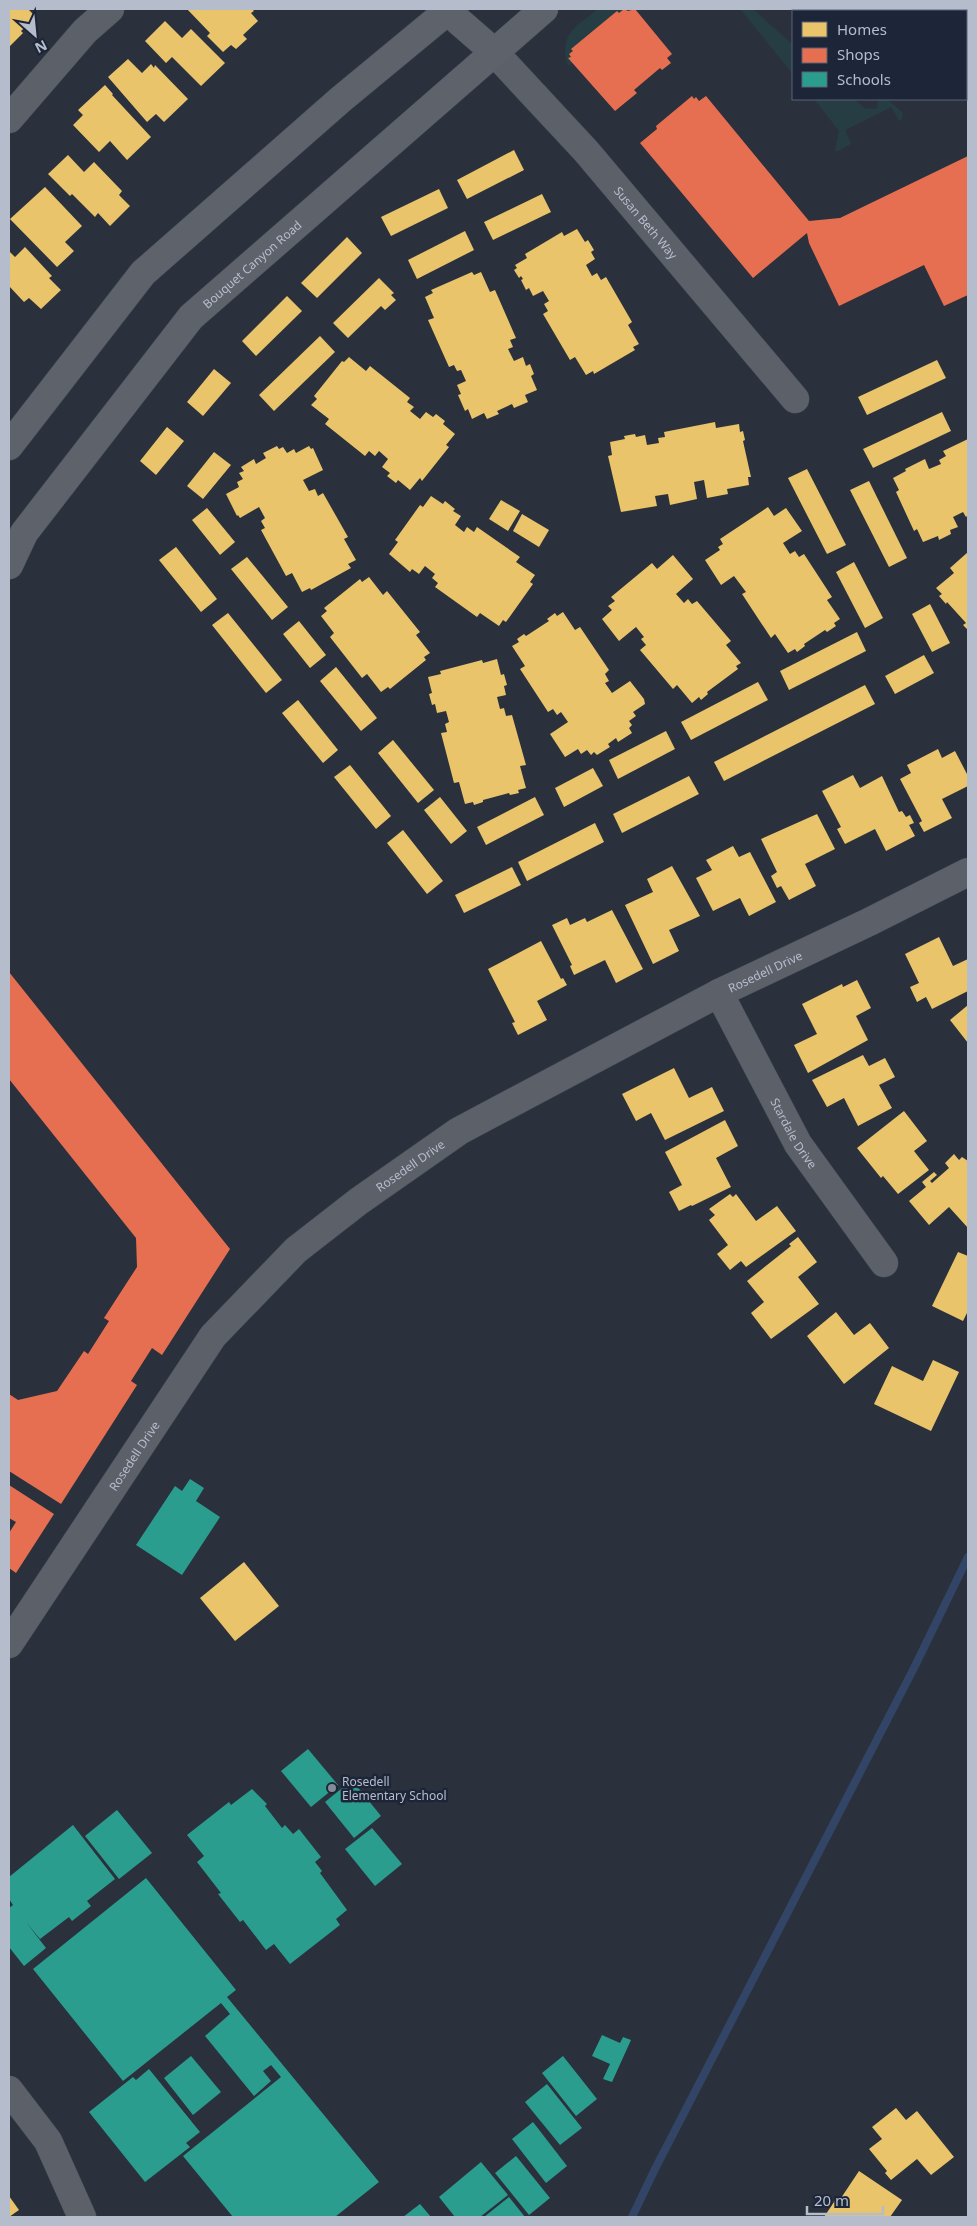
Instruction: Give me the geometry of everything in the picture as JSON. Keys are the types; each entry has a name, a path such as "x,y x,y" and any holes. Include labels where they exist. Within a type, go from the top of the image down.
{"main road":[{"path":"9,446 143,273 340,100 448,9 494,51"},
{"name":"Bouquet Canyon Road","path":"9,565 24,533 191,318 544,9"}],"street":[{"path":"9,119 85,31 110,9"},
{"name":"Susan Beth Way","path":"494,51 586,151 795,398"},
{"name":"Rosedell Drive","path":"9,1644 213,1336 296,1250 358,1201 460,1131 718,993 968,872"},
{"name":"Stardale Drive","path":"718,993 798,1144 884,1264"},
{"path":"9,2090 48,2141 82,2217"}],"green space":[{"path":"598,9 624,9 619,13 617,11 571,49 573,51 569,54 571,57 569,59 573,63 568,66 565,46 567,39 576,27"},
{"path":"740,9 753,9 792,44 792,73"},
{"path":"815,100 855,100 864,108 877,109 878,100 888,100 903,113 901,121 891,107 845,130 851,144 835,151 839,131"}],"building: Homes":[{"path":"9,9 28,9 36,17 21,31 23,33 9,47"},
{"path":"187,9 252,9 254,11 251,13 258,21 243,35 247,39 236,49 231,45 223,52 207,36 210,33"},
{"path":"165,21 182,38 191,29 225,63 201,86 172,57 166,63 145,41"},
{"path":"128,59 142,73 151,64 154,68 155,65 188,99 164,122 156,114 147,122 108,77"},
{"path":"105,85 151,137 127,160 110,141 99,152 73,125 83,115 78,110"},
{"path":"514,150 524,170 467,199 457,180"},
{"path":"68,155 84,172 94,162 122,191 119,195 130,206 110,226 98,213 95,217 48,174"},
{"path":"45,187 82,226 65,242 74,251 57,267 10,219"},
{"path":"439,189 448,208 391,236 381,217"},
{"path":"542,194 551,212 493,240 484,222"},
{"path":"577,229 585,242 588,240 594,250 591,252 595,259 586,265 592,276 597,273 601,280 606,277 632,322 628,325 639,344 633,347 635,350 594,374 593,371 586,375 575,357 570,360 543,314 548,311 544,304 549,301 543,291 533,296 529,288 526,290 521,276 519,278 514,270 517,268 515,265 527,258 525,254 562,232 564,236"},
{"path":"465,231 474,250 417,279 408,260"},
{"path":"347,237 362,253 317,298 301,283"},
{"path":"25,247 52,276 49,278 61,290 41,309 29,298 24,302 9,286 9,251 15,257"},
{"path":"472,272 474,275 481,272 490,292 495,290 516,338 510,340 513,347 508,349 514,361 523,357 526,366 530,364 534,374 531,376 537,390 525,395 528,402 514,408 512,404 497,411 499,414 487,419 484,413 472,419 468,409 465,411 458,395 461,394 457,385 466,381 461,370 457,371 454,365 449,367 428,320 434,318 425,297 433,293 431,290"},
{"path":"379,278 394,293 391,295 396,300 385,310 381,306 348,338 333,323"},
{"path":"287,296 302,311 256,356 242,341"},
{"path":"320,336 335,352 274,411 259,395"},
{"path":"349,357 366,371 370,366 410,398 407,402 414,407 410,411 420,419 426,412 433,417 436,414 445,421 443,424 455,434 446,445 449,447 422,481 420,478 410,490 398,480 396,483 387,476 390,473 382,467 388,459 379,451 375,456 369,451 365,456 325,424 329,419 311,405 317,399 314,396 342,361 344,362"},
{"path":"937,360 946,378 867,415 858,397"},
{"path":"214,369 231,383 203,416 187,402"},
{"path":"942,412 951,431 873,468 863,449"},
{"path":"715,422 716,428 739,424 740,432 743,431 745,440 743,441 751,477 748,477 749,485 727,489 728,494 707,498 704,480 694,482 697,499 670,505 668,494 655,496 657,506 621,512 608,456 612,455 610,442 625,439 624,436 635,434 636,437 645,435 647,445 659,443 658,438 665,437 664,432"},
{"path":"167,427 184,441 156,475 140,461"},
{"path":"968,439 968,515 966,517 963,512 953,517 958,527 950,530 951,534 939,540 938,536 923,542 917,529 914,531 896,492 899,490 893,478 906,471 905,469 925,459 929,469 941,464 939,460 946,456 943,451"},
{"path":"277,446 279,449 283,447 287,453 294,449 296,453 309,446 311,449 313,448 323,470 303,480 309,491 315,489 318,496 323,493 348,537 344,539 356,560 348,564 351,568 311,590 310,588 302,592 292,573 286,576 261,530 265,528 261,521 265,518 259,507 240,518 237,516 226,494 239,487 237,482 243,479 239,473 244,471 241,467 254,459 256,464 266,458 263,453"},
{"path":"214,452 231,465 203,499 187,486"},
{"path":"807,469 846,545 827,554 788,478"},
{"path":"869,481 907,558 889,567 850,490"},
{"path":"431,496 443,504 445,501 455,509 453,511 461,516 455,525 464,532 467,527 474,532 477,527 520,557 516,562 535,575 530,582 533,584 506,622 503,620 499,626 480,613 477,617 435,587 438,583 432,578 435,574 425,566 419,574 412,569 410,572 389,554 398,542 395,540 420,505 423,507"},
{"path":"501,500 520,511 508,531 489,519"},
{"path":"768,507 774,516 786,508 802,531 783,543 790,554 795,551 799,557 804,554 832,597 827,600 840,619 834,623 836,626 827,632 825,630 804,644 805,646 797,652 795,649 788,653 775,634 771,638 742,594 746,592 734,576 721,585 705,560 720,550 718,547 723,544 720,539"},
{"path":"207,508 235,542 220,555 192,520"},
{"path":"522,514 549,530 539,547 513,531"},
{"path":"176,547 217,599 201,612 159,560"},
{"path":"968,552 968,630 963,625 966,623 939,596 942,594 936,588 954,573 950,568"},
{"path":"673,555 693,579 676,594 684,603 688,599 692,604 697,601 731,641 726,645 741,663 736,666 738,669 707,692 708,694 701,700 699,697 692,703 677,685 673,689 640,650 646,645 641,639 644,637 636,627 619,641 602,619 612,610 608,606 615,601 611,597 652,563 657,569"},
{"path":"247,557 288,607 272,620 231,569"},
{"path":"854,562 883,618 865,628 836,572"},
{"path":"369,577 383,595 387,591 420,632 416,635 430,653 424,657 426,660 390,689 388,687 381,692 367,674 362,678 330,637 334,633 321,616 327,611 324,608 360,579 362,582"},
{"path":"930,604 950,643 932,652 912,614"},
{"path":"563,612 575,630 580,627 609,670 605,674 609,681 605,683 612,693 630,681 644,699 645,704 633,712 636,716 629,721 632,725 629,728 632,733 618,742 616,738 608,744 610,747 597,755 594,752 591,755 587,750 581,754 578,749 565,757 550,734 568,722 561,712 557,715 553,709 548,712 520,669 525,666 512,646 519,642 517,639 524,634 526,636 549,621 547,619 555,613 557,616"},
{"path":"228,613 282,680 266,693 212,625"},
{"path":"299,621 326,655 310,668 283,634"},
{"path":"857,632 866,651 789,690 780,671"},
{"path":"924,655 934,673 895,694 885,676"},
{"path":"497,659 501,675 504,674 507,685 504,686 506,695 497,697 500,709 504,708 506,716 512,715 526,765 520,766 526,788 518,790 519,793 510,795 509,793 483,800 483,802 474,805 473,802 465,804 459,782 454,783 441,733 447,732 445,724 449,722 446,711 437,713 435,704 432,705 429,694 432,693 428,677 441,674 440,671 482,660 483,663"},
{"path":"336,667 377,718 361,731 320,681"},
{"path":"758,682 768,700 691,740 681,722"},
{"path":"865,685 875,704 724,781 714,762"},
{"path":"298,700 338,750 323,763 282,713"},
{"path":"666,731 675,749 618,779 609,760"},
{"path":"393,740 434,790 418,803 378,753"},
{"path":"938,749 942,758 955,751 968,776 968,786 942,799 952,818 924,832 919,823 922,821 900,779 911,773 907,765"},
{"path":"350,765 391,816 376,829 334,777"},
{"path":"593,768 603,786 564,807 555,788"},
{"path":"853,775 860,788 882,776 899,812 902,811 906,817 910,815 914,823 909,825 915,836 886,851 875,829 845,844 837,829 841,827 822,791"},
{"path":"689,776 699,794 622,833 613,814"},
{"path":"440,797 467,831 451,844 424,810"},
{"path":"535,797 544,815 486,845 477,827"},
{"path":"817,814 835,849 805,864 816,886 789,900 781,886 777,888 771,876 777,872 761,839"},
{"path":"595,823 604,842 527,881 518,862"},
{"path":"403,830 443,881 427,894 387,843"},
{"path":"733,846 739,857 750,852 776,902 749,916 740,898 713,911 696,878 712,870 706,860"},
{"path":"672,866 700,916 669,930 679,951 653,964 625,905 653,892 647,879"},
{"path":"512,867 521,885 464,913 455,895"},
{"path":"612,910 643,969 616,983 605,960 574,975 570,966 572,965 552,925 567,918 570,925 585,918 587,922"},
{"path":"939,937 953,966 968,959 968,991 932,1009 926,997 917,1002 910,987 919,983 905,954"},
{"path":"541,941 561,979 563,978 567,985 537,1001 547,1020 518,1035 512,1023 515,1022 488,969"},
{"path":"857,980 871,1008 856,1016 868,1040 808,1073 794,1045 817,1034 802,1004 842,984 843,987"},
{"path":"968,1005 968,1043 950,1020"},
{"path":"863,1055 869,1066 885,1058 895,1077 879,1085 892,1108 858,1126 844,1098 827,1107 812,1080"},
{"path":"674,1068 689,1098 712,1087 724,1111 665,1140 651,1113 636,1121 622,1094"},
{"path":"904,1111 927,1141 914,1151 929,1170 898,1194 883,1176 881,1178 857,1148"},
{"path":"725,1120 738,1146 716,1158 731,1187 679,1211 669,1192 682,1185 665,1152"},
{"path":"954,1154 959,1160 962,1157 968,1161 968,1228 949,1207 929,1225 909,1201 926,1187 922,1182 934,1172 937,1175 930,1181 932,1183 949,1168 945,1163"},
{"path":"730,1194 733,1197 736,1194 756,1221 777,1206 796,1231 746,1267 741,1261 730,1270 717,1254 728,1245 709,1220 715,1215 709,1209"},
{"path":"798,1237 817,1262 798,1277 819,1304 771,1339 751,1313 764,1302 747,1281 791,1246 789,1244"},
{"path":"958,1252 968,1256 968,1311 963,1321 932,1306"},
{"path":"836,1312 854,1335 870,1323 889,1348 844,1384 807,1336"},
{"path":"933,1360 959,1372 931,1431 874,1404 892,1366 923,1381"},
{"path":"244,1562 279,1606 235,1641 200,1598"},
{"path":"896,2108 906,2120 917,2111 954,2157 931,2175 917,2159 891,2180 885,2173 887,2171 869,2149 882,2139 872,2127"},
{"path":"859,2171 902,2200 890,2217 824,2217 836,2199 839,2201"},
{"path":"9,2196 19,2210 9,2217"}],"building: Shops":[{"path":"624,9 628,11 635,9 672,54 667,58 671,63 662,70 660,68 634,90 637,93 615,111 568,58 571,57 569,54 573,51 571,49 617,11 619,13"},
{"path":"692,96 694,99 696,97 699,101 706,96 809,221 840,218 968,156 968,295 944,306 924,265 839,306 809,243 807,233 753,278 640,143 657,129 656,126"},
{"path":"9,972 230,1249 162,1355 152,1348 131,1381 137,1385 61,1504 9,1471 9,1394 18,1400 57,1391 84,1351 88,1354 109,1321 104,1318 137,1267 136,1238 9,1079"},
{"path":"9,1485 54,1514 16,1573 9,1568 9,1533 16,1522 9,1518"}],"building: Schools":[{"path":"190,1479 204,1488 196,1501 220,1517 182,1575 136,1545 175,1486 182,1491"},
{"path":"308,1749 338,1785 311,1807 281,1771"},
{"path":"352,1780 381,1816 354,1838 325,1802"},
{"path":"252,1789 267,1804 265,1806 282,1828 285,1825 293,1834 299,1829 321,1857 315,1862 322,1871 320,1873 347,1910 336,1919 340,1925 290,1964 274,1944 266,1950 243,1920 240,1922 218,1894 221,1893 197,1862 204,1856 187,1835 229,1802 231,1805"},
{"path":"117,1810 152,1853 119,1879 85,1836"},
{"path":"73,1825 115,1879 87,1901 91,1906 72,1921 69,1917 40,1939 26,1922 46,1948 24,1966 9,1947 9,1908 13,1905 9,1899 9,1877"},
{"path":"372,1828 402,1864 375,1886 345,1849"},
{"path":"146,1878 236,1990 227,1997 379,2182 335,2217 233,2217 183,2156 281,2077 271,2065 263,2071 271,2081 254,2096 205,2036 230,2014 221,2003 123,2081 33,1969"},
{"path":"602,2035 620,2043 623,2037 631,2040 612,2082 603,2079 610,2064 592,2056"},
{"path":"191,2056 221,2092 193,2115 164,2078"},
{"path":"563,2056 597,2099 576,2116 542,2073"},
{"path":"149,2069 200,2132 186,2143 190,2147 145,2182 89,2112 133,2077 136,2080"},
{"path":"547,2084 582,2128 560,2145 525,2102"},
{"path":"533,2122 567,2166 546,2183 512,2139"},
{"path":"516,2156 550,2198 529,2215 495,2173"},
{"path":"481,2162 508,2195 480,2217 455,2217 439,2197"},
{"path":"509,2197 525,2217 484,2217"},
{"path":"420,2204 431,2217 403,2217"}],"waterway":[{"path":"632,2217 914,1668 968,1557"}],"place":[{"name":"Rosedell Elementary School","path":"332,1788"}]}
